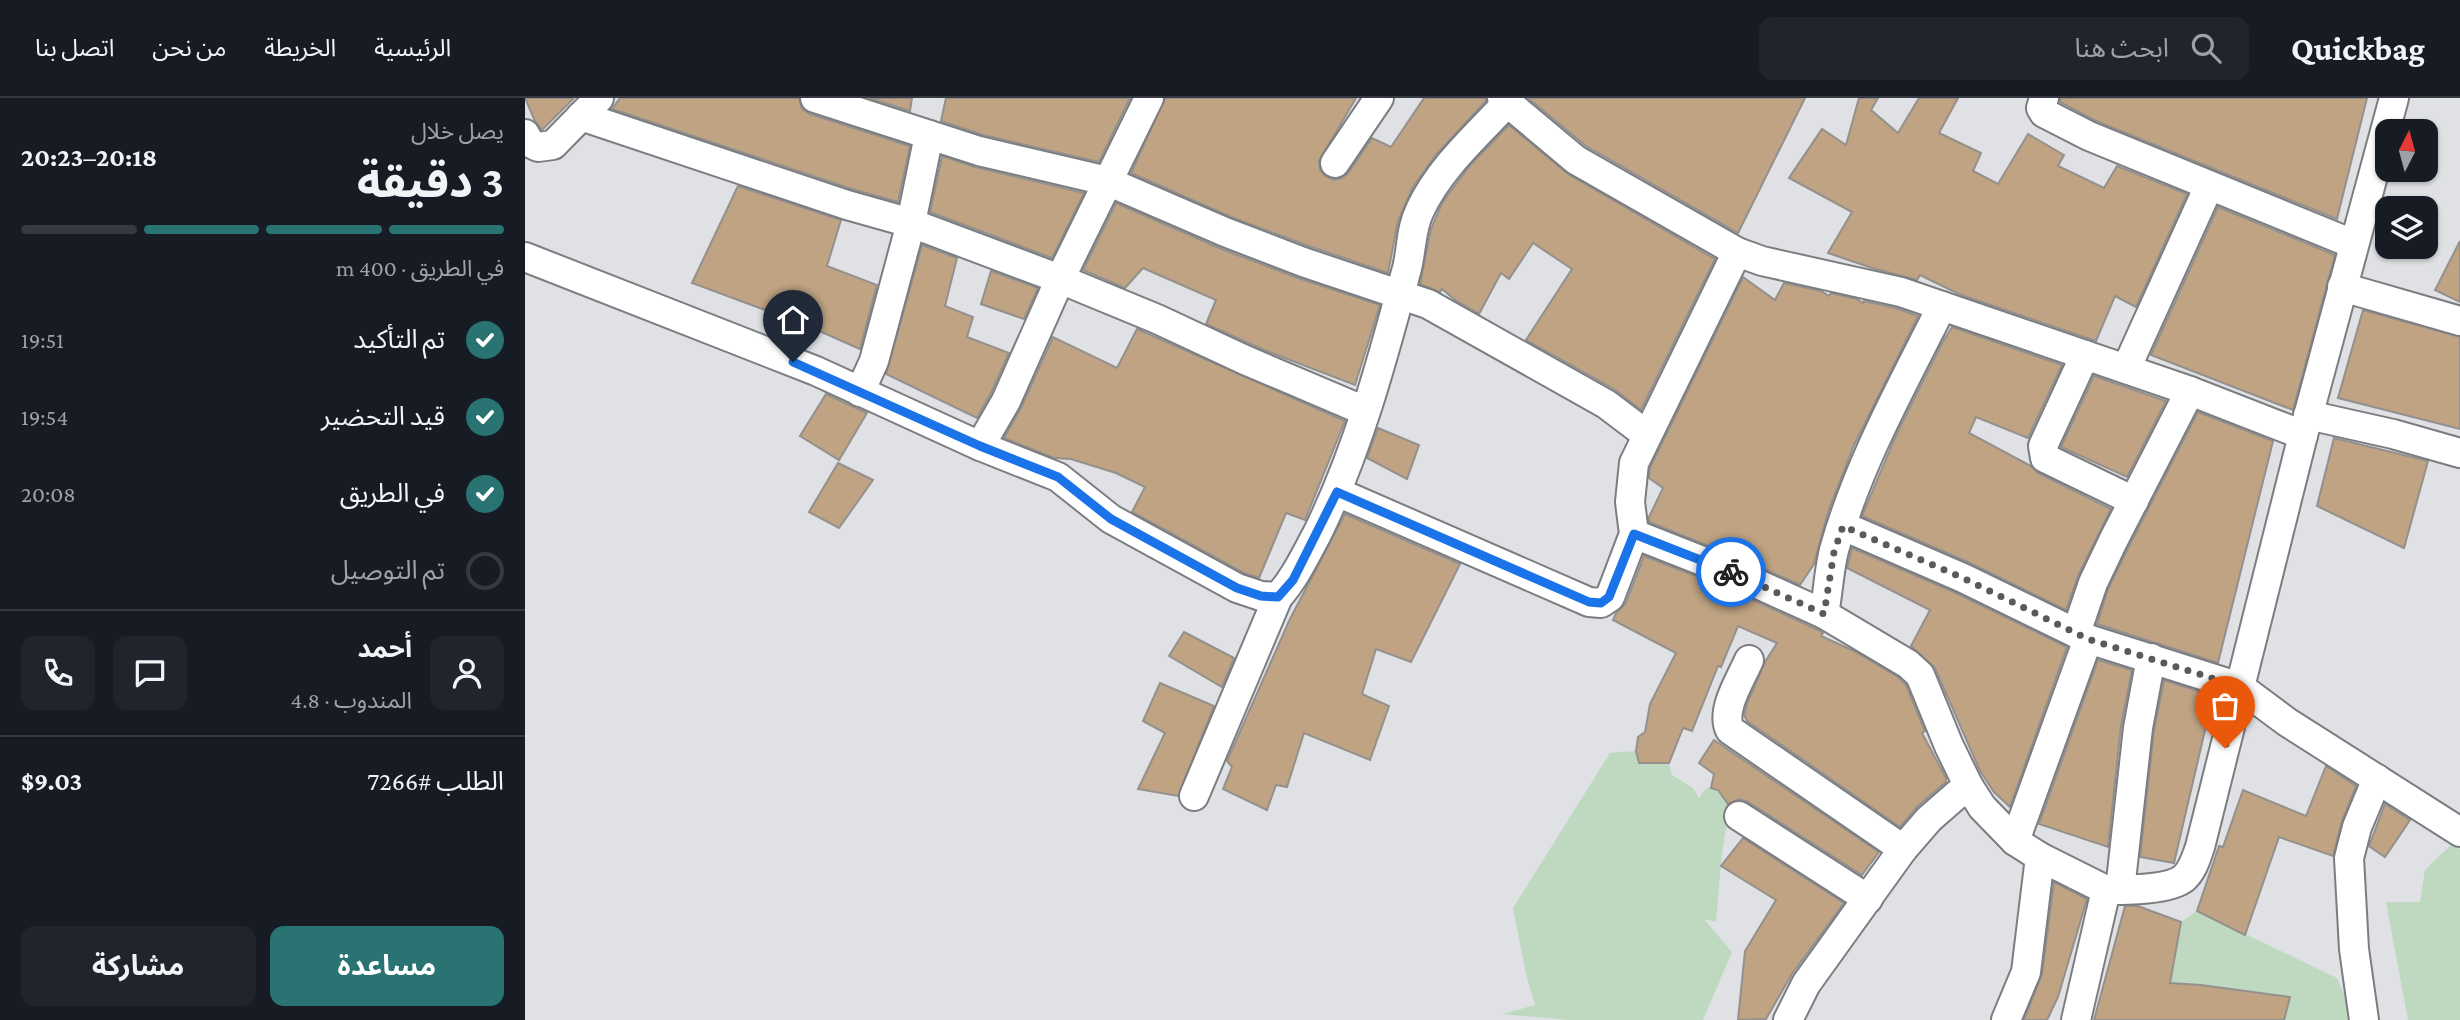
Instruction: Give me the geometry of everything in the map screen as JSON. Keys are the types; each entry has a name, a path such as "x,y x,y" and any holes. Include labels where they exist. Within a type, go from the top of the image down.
{"street":[{"path":"815,98 847,103 979,151 1107,181 1225,232 1428,304 1606,404 1647,435"},
{"path":"980,446 1006,401 1060,279 1149,98"},
{"path":"1335,163 1379,98"},
{"path":"2044,98 2041,108 2044,113 2089,136 2353,244"},
{"path":"1634,534 1738,575 1824,614 1908,664 1920,675 1968,785 1982,807 2015,841 2041,857 2113,890 2172,884 2184,878 2192,867 2203,835 2306,425 2394,98"},
{"path":"1194,796 1278,597 1293,580 1337,492 1388,346 1407,269 1414,226 1420,210 1441,175 1504,100 1576,160 1737,252 1762,261 1901,292 2190,391 2306,425 2393,434 2460,453"},
{"path":"525,134 530,143 546,148 553,145 590,107 848,205 911,223 1060,279 1365,411"},
{"path":"860,393 874,361 911,223 929,135"},
{"path":"2126,369 2209,186"},
{"path":"1337,492 1589,602 1601,603 1609,597 1634,534 1630,487 1634,463 1737,252"},
{"path":"525,257 815,371 980,446 1058,477 1111,519 1237,588 1261,596 1278,597"},
{"path":"2342,288 2460,321"},
{"path":"1824,614 1834,552 1877,432 1942,306"},
{"path":"2085,355 2043,446 2043,453 2045,458 2134,501"},
{"path":"2015,841 2070,695 2093,583 2190,391"},
{"path":"1843,526 1963,578 2082,636 2240,687 2287,722 2460,832"},
{"path":"2076,1020 2113,890 2151,658"},
{"path":"1749,660 1728,709 1726,718 1730,730 1903,849"},
{"path":"2364,1020 2354,949 2349,858 2357,827 2377,779"},
{"path":"1789,1020 1806,985 1903,849 1929,819 1968,785"},
{"path":"1739,816 1868,899"},
{"path":"2006,1020 2026,972 2041,857"}],"green space":[{"path":"1636,751 1640,763 1669,763 1672,775 1693,788 1699,798 1707,787 1718,790 1731,809 1722,851 1716,922 1704,919 1732,952 1703,1020 1568,1020 1502,1014 1535,1005 1513,908 1610,753"},
{"path":"2452,844 2460,849 2460,1020 2408,1020 2386,902 2420,902 2425,870"},
{"path":"2197,911 2337,978 2355,1020 2284,1020 2170,983 2181,922"}],"building":[{"path":"525,98 574,98 542,130"},
{"path":"620,98 799,98 802,109 810,114 910,146 898,202 612,109"},
{"path":"869,98 912,98 910,111"},
{"path":"946,98 1130,98 1099,162 983,135 941,121"},
{"path":"1165,98 1356,98 1319,161 1320,170 1334,180 1348,173 1372,138 1391,147 1424,98 1486,98 1486,101 1435,156 1413,187 1398,221 1388,273 1231,217 1131,173"},
{"path":"1528,98 1805,98 1738,233 1586,146"},
{"path":"1859,98 1878,98 1871,110 1898,133 1919,98 1958,98 1939,133 1981,153 1973,171 1998,184 2028,134 2064,155 2058,166 2104,188 2117,166 2187,194 2136,307 2115,296 2096,341 1961,295 1920,275 1917,280 1828,253 1852,212 1789,178 1822,129 1846,145"},
{"path":"2060,98 2367,98 2337,219 2096,121 2060,102"},
{"path":"1509,125 1568,174 1715,259 1641,410 1614,389 1526,340 1572,269 1533,243 1509,279 1501,273 1479,314 1442,289 1440,292 1420,284 1431,229 1442,203 1471,164"},
{"path":"942,156 975,167 1084,193 1052,258 930,212"},
{"path":"738,186 841,220 827,266 877,285 860,349 808,326 692,283"},
{"path":"1116,203 1219,248 1380,305 1355,385 1206,324 1216,300 1143,268 1125,288 1083,270"},
{"path":"2218,207 2335,255 2293,410 2151,355"},
{"path":"2460,241 2460,302 2435,290"},
{"path":"922,245 957,258 945,306 973,317 967,337 1009,353 977,418 886,374"},
{"path":"991,271 1038,288 1024,319 981,304"},
{"path":"1743,277 1775,300 1784,283 1821,291 1829,296 1831,293 1863,303 1864,301 1896,308 1918,316 1854,445 1828,512 1814,564 1800,585 1649,522 1663,488 1649,478 1650,468"},
{"path":"2363,310 2460,337 2460,429 2338,398"},
{"path":"1952,327 2062,365 2028,438 1976,417 1969,433 2031,466 2038,473 2111,509 2078,576 2066,610 1970,563 1862,516 1897,433"},
{"path":"1137,329 1345,421 1305,520 1286,513 1259,578 1244,573 1132,512 1145,487 1116,473 1071,459 1054,458 1004,438 1021,408 1053,337 1117,368"},
{"path":"2094,376 2166,401 2127,477 2061,447"},
{"path":"826,394 867,413 839,460 800,436"},
{"path":"2198,412 2273,441 2218,663 2097,624 2108,589"},
{"path":"1378,428 1419,445 1407,479 1367,458"},
{"path":"2334,438 2428,461 2404,548 2317,506"},
{"path":"838,463 873,480 839,528 809,512"},
{"path":"1345,514 1460,564 1411,662 1376,649 1362,694 1389,706 1370,760 1304,733 1287,787 1276,785 1267,810 1223,789 1232,767 1227,761 1290,619"},
{"path":"1852,548 1956,593 2067,647 2010,807 1994,792 1980,771 1935,668 1911,646 1930,610 1847,568"},
{"path":"1644,556 1732,590 1816,629 1823,633 1821,636 1854,651 1898,677 1906,685 1925,731 1922,733 1946,782 1918,806 1900,827 1747,721 1744,715 1748,701 1765,662 1777,643 1738,626 1721,667 1718,666 1692,731 1683,728 1669,763 1639,763 1636,751 1638,737 1645,732 1650,704 1676,653 1613,620 1626,603"},
{"path":"1184,632 1234,658 1222,687 1169,656"},
{"path":"2098,660 2132,670 2121,726 2108,847 2039,824"},
{"path":"2164,680 2213,696 2174,863 2140,857 2154,730"},
{"path":"1160,683 1214,706 1178,796 1138,789 1165,733 1143,721"},
{"path":"1714,740 1879,852 1862,875 1748,802 1739,799 1728,804 1718,790 1711,788 1714,774 1699,763"},
{"path":"2326,766 2356,786 2342,821 2333,856 2279,837 2245,935 2197,911 2219,846 2223,847 2243,790 2306,816"},
{"path":"2385,804 2410,820 2385,857 2369,846"},
{"path":"1743,838 1844,903 1792,974 1766,1019 1738,1020 1745,951 1776,900 1721,866"},
{"path":"2054,882 2087,899 2058,997 2047,1020 2024,1020 2042,974"},
{"path":"2125,906 2138,906 2181,922 2170,983 2290,997 2284,1020 2094,1020"}],"way so far":[{"path":"1731,572 1824,614 1834,552 1843,526 1963,578 2088,639 2240,687 2225,748"}],"route":[{"path":"793,362 980,446 1058,477 1111,519 1237,588 1261,596 1278,597 1293,580 1337,492 1589,602 1601,603 1609,597 1634,534 1731,572"}]}
